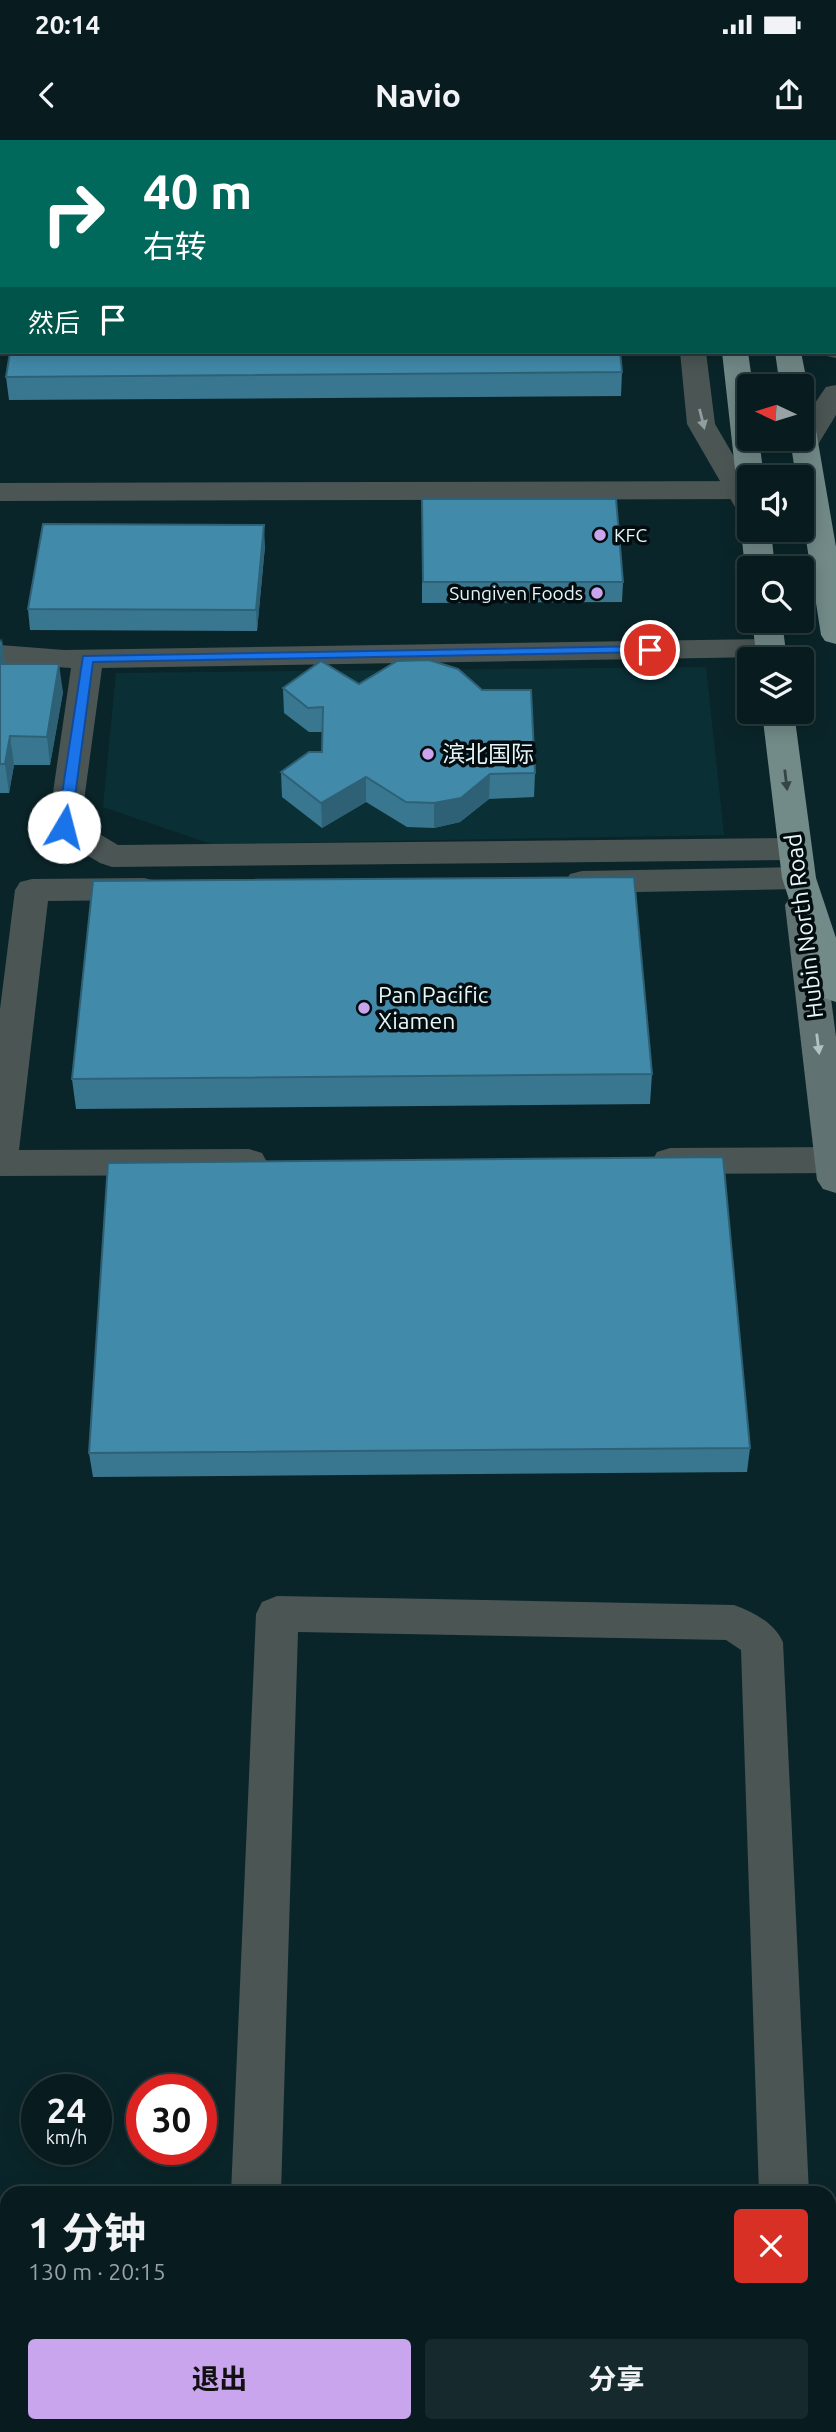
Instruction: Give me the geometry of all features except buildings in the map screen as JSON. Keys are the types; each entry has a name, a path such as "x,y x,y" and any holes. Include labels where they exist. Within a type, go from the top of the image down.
{"main road":[{"path":"735,354 745,465"},
{"path":"788,354 792,374"},
{"path":"805,452 836,635"},
{"name":"Hubin North Road","path":"780,724 834,1170"},
{"path":"797,864 836,990"}],"street":[{"path":"693,354 701,424 737,476"},
{"path":"814,423 836,393"},
{"path":"814,440 836,445"},
{"path":"0,492 737,491"},
{"path":"0,654 88,659 769,643"},
{"path":"88,659 64,827 112,856 797,864"},
{"path":"506,883 797,864"},
{"path":"0,1152 32,890 171,888"},
{"path":"638,1161 834,1170"},
{"path":"0,1163 277,1162"},
{"path":"256,2186 277,1614 734,1623 762,1642 784,2186"}],"shaded area":[{"path":"706,667 724,835 211,844 103,807 116,673"}],"place":[{"name":"KFC","path":"600,535"},
{"name":"Sungiven Foods","path":"597,593"},
{"name":"滨北国际","path":"428,754"},
{"name":"Pan Pacific Xiamen","path":"364,1008"}],"route":[{"path":"64,827 88,659 650,650"}]}
